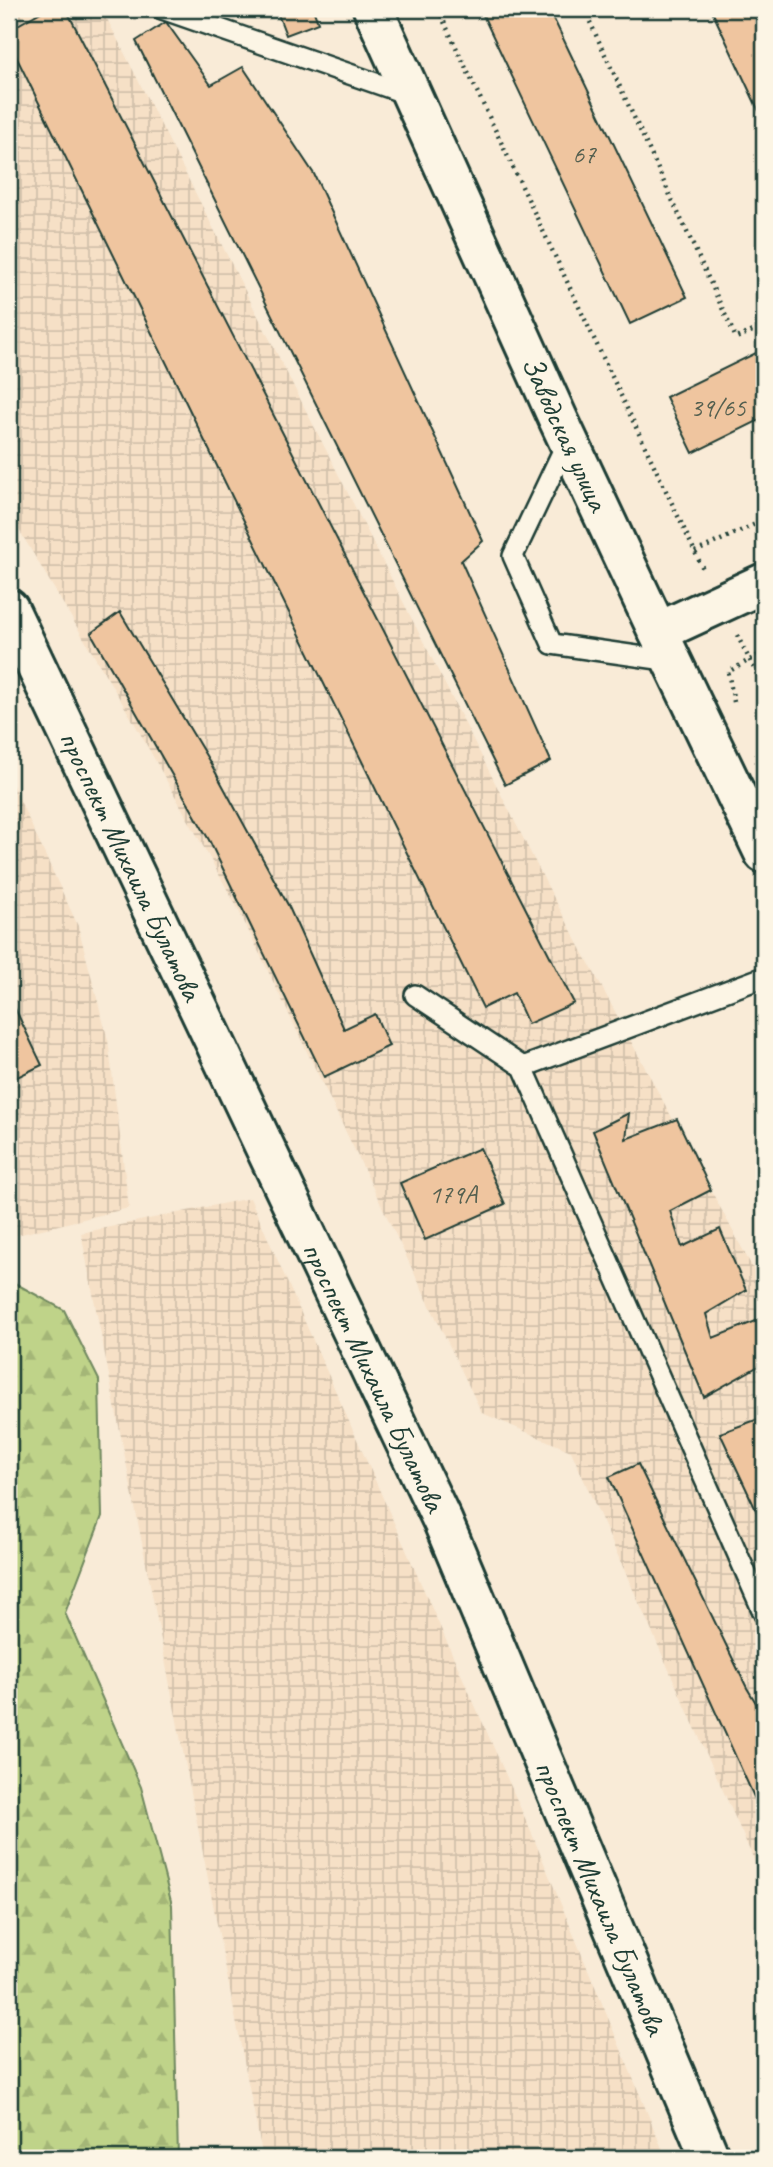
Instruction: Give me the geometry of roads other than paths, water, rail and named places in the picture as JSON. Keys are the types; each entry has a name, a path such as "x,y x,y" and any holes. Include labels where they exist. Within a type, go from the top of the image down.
{"street":[{"name":"Заводская улица","path":"373,9 568,439 764,853"},
{"path":"665,647 720,603 764,583"},
{"name":"проспект Михаила Булатова","path":"9,609 443,1522 710,2158"}],"lane":[{"path":"162,9 411,95"},
{"path":"568,439 513,556 552,644 665,647"},
{"path":"523,1067 764,977"},
{"path":"415,995 523,1067 764,1614"}]}
